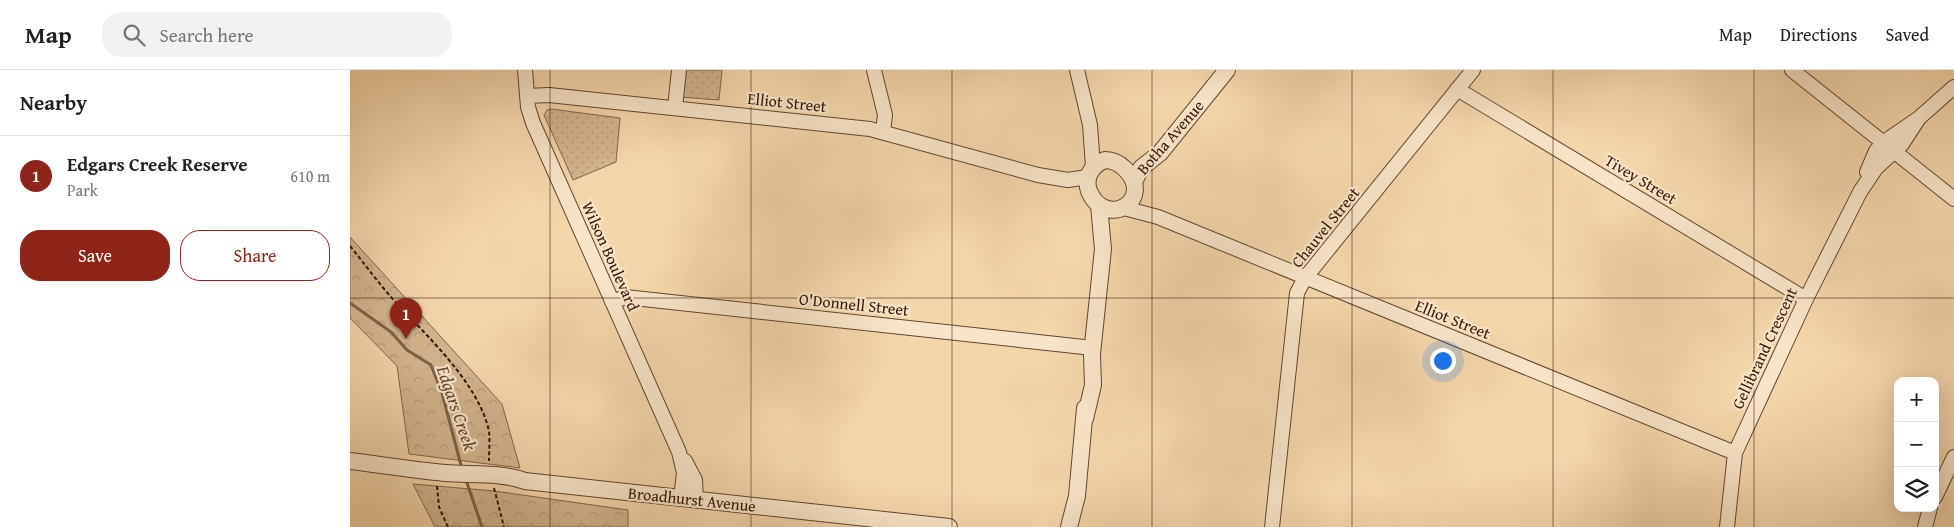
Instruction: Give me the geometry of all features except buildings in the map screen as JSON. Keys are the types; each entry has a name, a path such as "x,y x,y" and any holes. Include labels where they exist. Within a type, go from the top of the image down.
{"street":[{"name":"Wilson Boulevard","path":"525,70 528,107 533,122 679,452 689,466 695,480 688,499"},
{"path":"675,108 678,70"},
{"path":"874,70 884,115 883,132"},
{"path":"1077,70 1090,125 1101,148 1113,161 1128,172 1128,199 1108,210 1095,200"},
{"name":"Botha Avenue","path":"1103,250 1141,168 1160,153 1206,87 1214,70"},
{"name":"Botha Avenue","path":"1113,161 1132,160 1145,152 1206,87 1227,70"},
{"name":"Chauvel Street","path":"1272,527 1297,292 1305,278 1473,70"},
{"path":"1792,70 1954,199"},
{"name":"Gellibrand Crescent","path":"1726,527 1735,453 1806,299 1860,192 1889,147 1902,144 1919,118 1954,87"},
{"name":"Tivey Street","path":"1457,90 1806,299"},
{"name":"Elliot Street","path":"527,96 549,95 883,132 1038,175 1068,180 1090,172"},
{"path":"1069,527 1077,496 1086,418 1093,385 1093,351 1103,250 1095,200 1088,186 1090,172 1090,125"},
{"path":"1090,172 1105,160 1113,161"},
{"name":"Elliot Street","path":"1038,175 1095,200"},
{"name":"Elliot Street","path":"1128,199 1158,217 1735,453"},
{"name":"O'Donnell Street","path":"612,302 625,297 1093,351"},
{"path":"1939,489 1954,457"},
{"name":"Broadhurst Avenue","path":"350,461 440,476 468,474 488,477 514,477 525,481 949,527"},
{"path":"1077,496 1080,527"},
{"path":"1925,527 1929,512"}],"path":[{"path":"350,246 453,366 472,392 482,410 489,431 488,477 504,527"},
{"path":"440,476 439,507 448,527"}],"green space":[{"path":"683,70 722,70 719,100 680,97"},
{"path":"547,110 620,118 616,162 573,180 544,115"},
{"path":"350,237 502,404 520,468 409,454 397,366 350,318"},
{"path":"413,484 494,491 628,510 628,527 435,527"}],"waterway":[{"name":"Edgars Creek","path":"350,303 391,332 407,350 431,365 442,393 462,469"},
{"name":"Edgars Creek","path":"466,480 482,527"}],"place":[{"name":"Edgars Creek Reserve","path":"406,339"}]}
